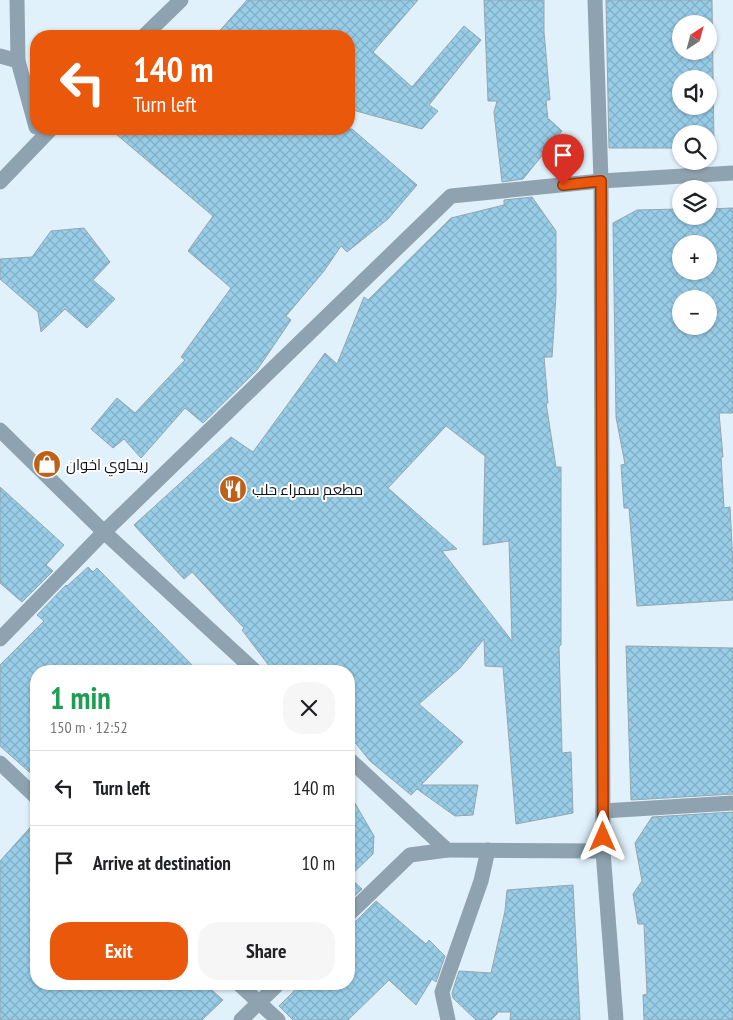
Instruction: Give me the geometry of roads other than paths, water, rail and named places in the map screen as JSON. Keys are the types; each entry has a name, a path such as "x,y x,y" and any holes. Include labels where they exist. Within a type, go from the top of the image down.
{"street":[{"path":"17,0 18,61 30,104"},
{"path":"150,30 181,0"},
{"path":"595,0 601,181 603,851 616,1020"},
{"path":"0,56 18,61"},
{"path":"0,182 36,135"},
{"path":"0,639 104,532 451,196 601,181 733,173"},
{"path":"0,430 104,532 248,665"},
{"path":"0,764 30,792"},
{"path":"355,764 447,850"},
{"path":"603,811 733,803"},
{"path":"355,908 410,855 447,850 603,851"},
{"path":"448,1020 442,992 481,881 488,850"},
{"path":"246,990 278,1020"},
{"path":"241,1020 272,990"}],"place":[{"name":"ريحاوي اخوان","path":"47,464"},
{"name":"مطعم سمراء حلب","path":"233,489"}]}
